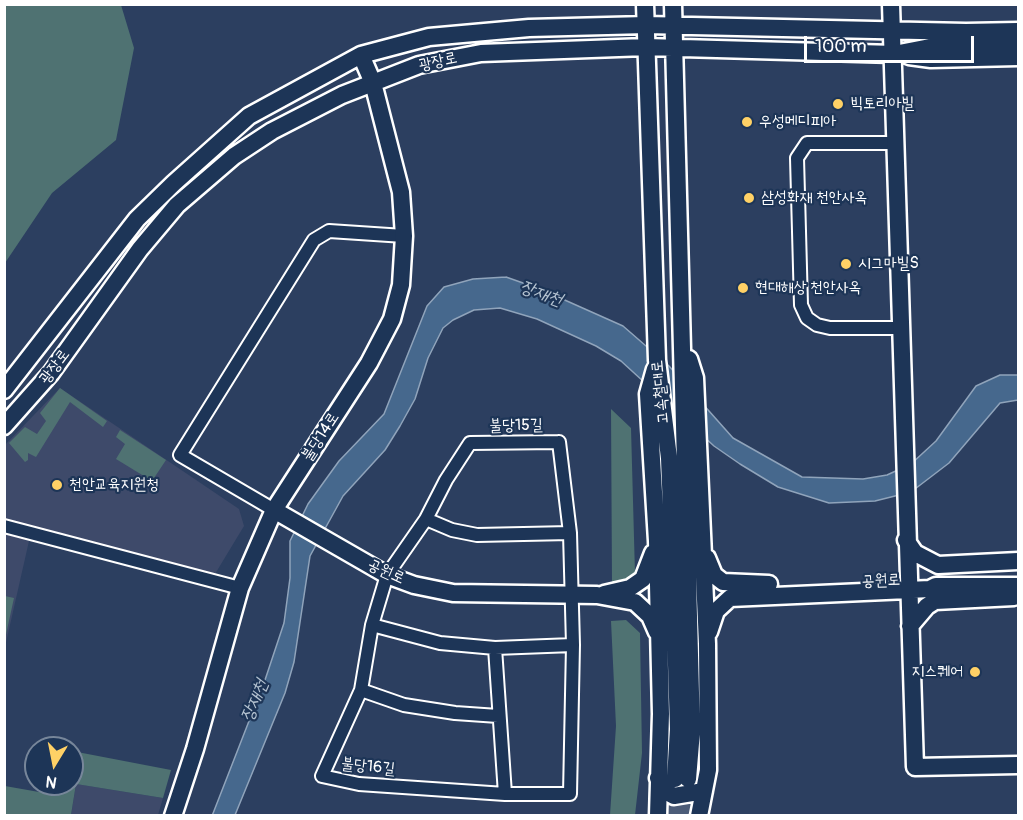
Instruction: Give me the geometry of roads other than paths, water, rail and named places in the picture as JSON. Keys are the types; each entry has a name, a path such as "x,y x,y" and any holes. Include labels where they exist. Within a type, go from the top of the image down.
{"main road":[{"name":"고속철대로","path":"645,4 657,360 669,458 681,779 692,732 686,473 689,374 682,338 673,4"},
{"path":"891,4 906,540 915,767 1018,765"},
{"path":"924,31 993,20 1018,20"},
{"name":"광장로","path":"4,390 137,219 174,183 249,117 361,55 429,37 529,28 646,25 893,31 1018,31"},
{"name":"광장로","path":"4,426 51,373 140,249 177,205 234,156 272,131 342,95 419,65 481,53 646,47 894,54 930,47 1018,44"},
{"path":"894,54 931,59 1018,57"},
{"name":"불당14로","path":"173,816 195,749 240,588 274,510 369,363 392,319 401,285 404,236 401,192 373,83 361,55"},
{"path":"649,816 657,774 662,714 657,541 648,394 657,360"},
{"path":"689,374 700,487 707,644 708,770 699,816"},
{"name":"공원로","path":"274,510 387,575 414,585 453,593 597,595"},
{"path":"906,540 915,553 938,565 1018,561"},
{"path":"597,595 630,588 643,579 657,541"},
{"path":"702,543 714,575 723,582 747,590"},
{"path":"933,584 993,570 1018,561"},
{"name":"공원로","path":"747,590 933,584 1018,574"},
{"name":"공원로","path":"933,584 1017,593"},
{"path":"707,644 711,624 722,604 747,590"},
{"path":"910,626 927,606 935,601 1017,593"},
{"path":"597,595 635,602 650,616 660,638"},
{"path":"657,774 663,790 674,796 704,790"},
{"path":"657,774 658,816"}],"street":[{"path":"895,143 807,143 797,158 801,305 807,318 817,325 830,328 901,328"},
{"path":"274,510 180,455 314,240 329,231 404,236"},
{"name":"불당15길","path":"387,575 426,519 446,480 470,443 559,442 570,533 571,595"},
{"path":"426,519 452,530 477,535 570,533"},
{"path":"4,526 240,588"},
{"name":"불당16길","path":"387,575 372,625 361,690 322,776 358,784 569,799 573,645 571,595"},
{"path":"372,625 440,643 495,648 573,645"},
{"path":"495,648 505,794"},
{"path":"361,690 404,705 455,713 498,716"}],"water":[{"name":"장재천","path":"506,277 540,289 623,326 669,366 733,438 802,477 863,479 887,475 911,464 936,441 976,386 1000,375 1018,375 1018,400 1000,403 949,463 911,492 875,501 829,503 778,487 740,464 714,446 621,361 596,346 537,319 500,308 474,310 453,320 443,328 428,358 415,399 400,426 385,450 343,496 310,556 294,662 285,693 235,815 212,816 265,680 284,623 290,578 290,541 308,504 339,461 384,414 427,306 444,287 473,279"}],"tunnel":[{"path":"681,816 688,781"},
{"path":"668,816 674,783"}],"place":[{"name":"빅토리아빌","path":"838,104"},
{"name":"우성메디피아","path":"747,122"},
{"name":"삼성화재 천안사옥","path":"749,198"},
{"name":"시그마빌S","path":"846,264"},
{"name":"현대해상 천안사옥","path":"743,288"},
{"name":"천안교육지원청","path":"57,485"},
{"name":"지스퀘어","path":"975,672"}]}
